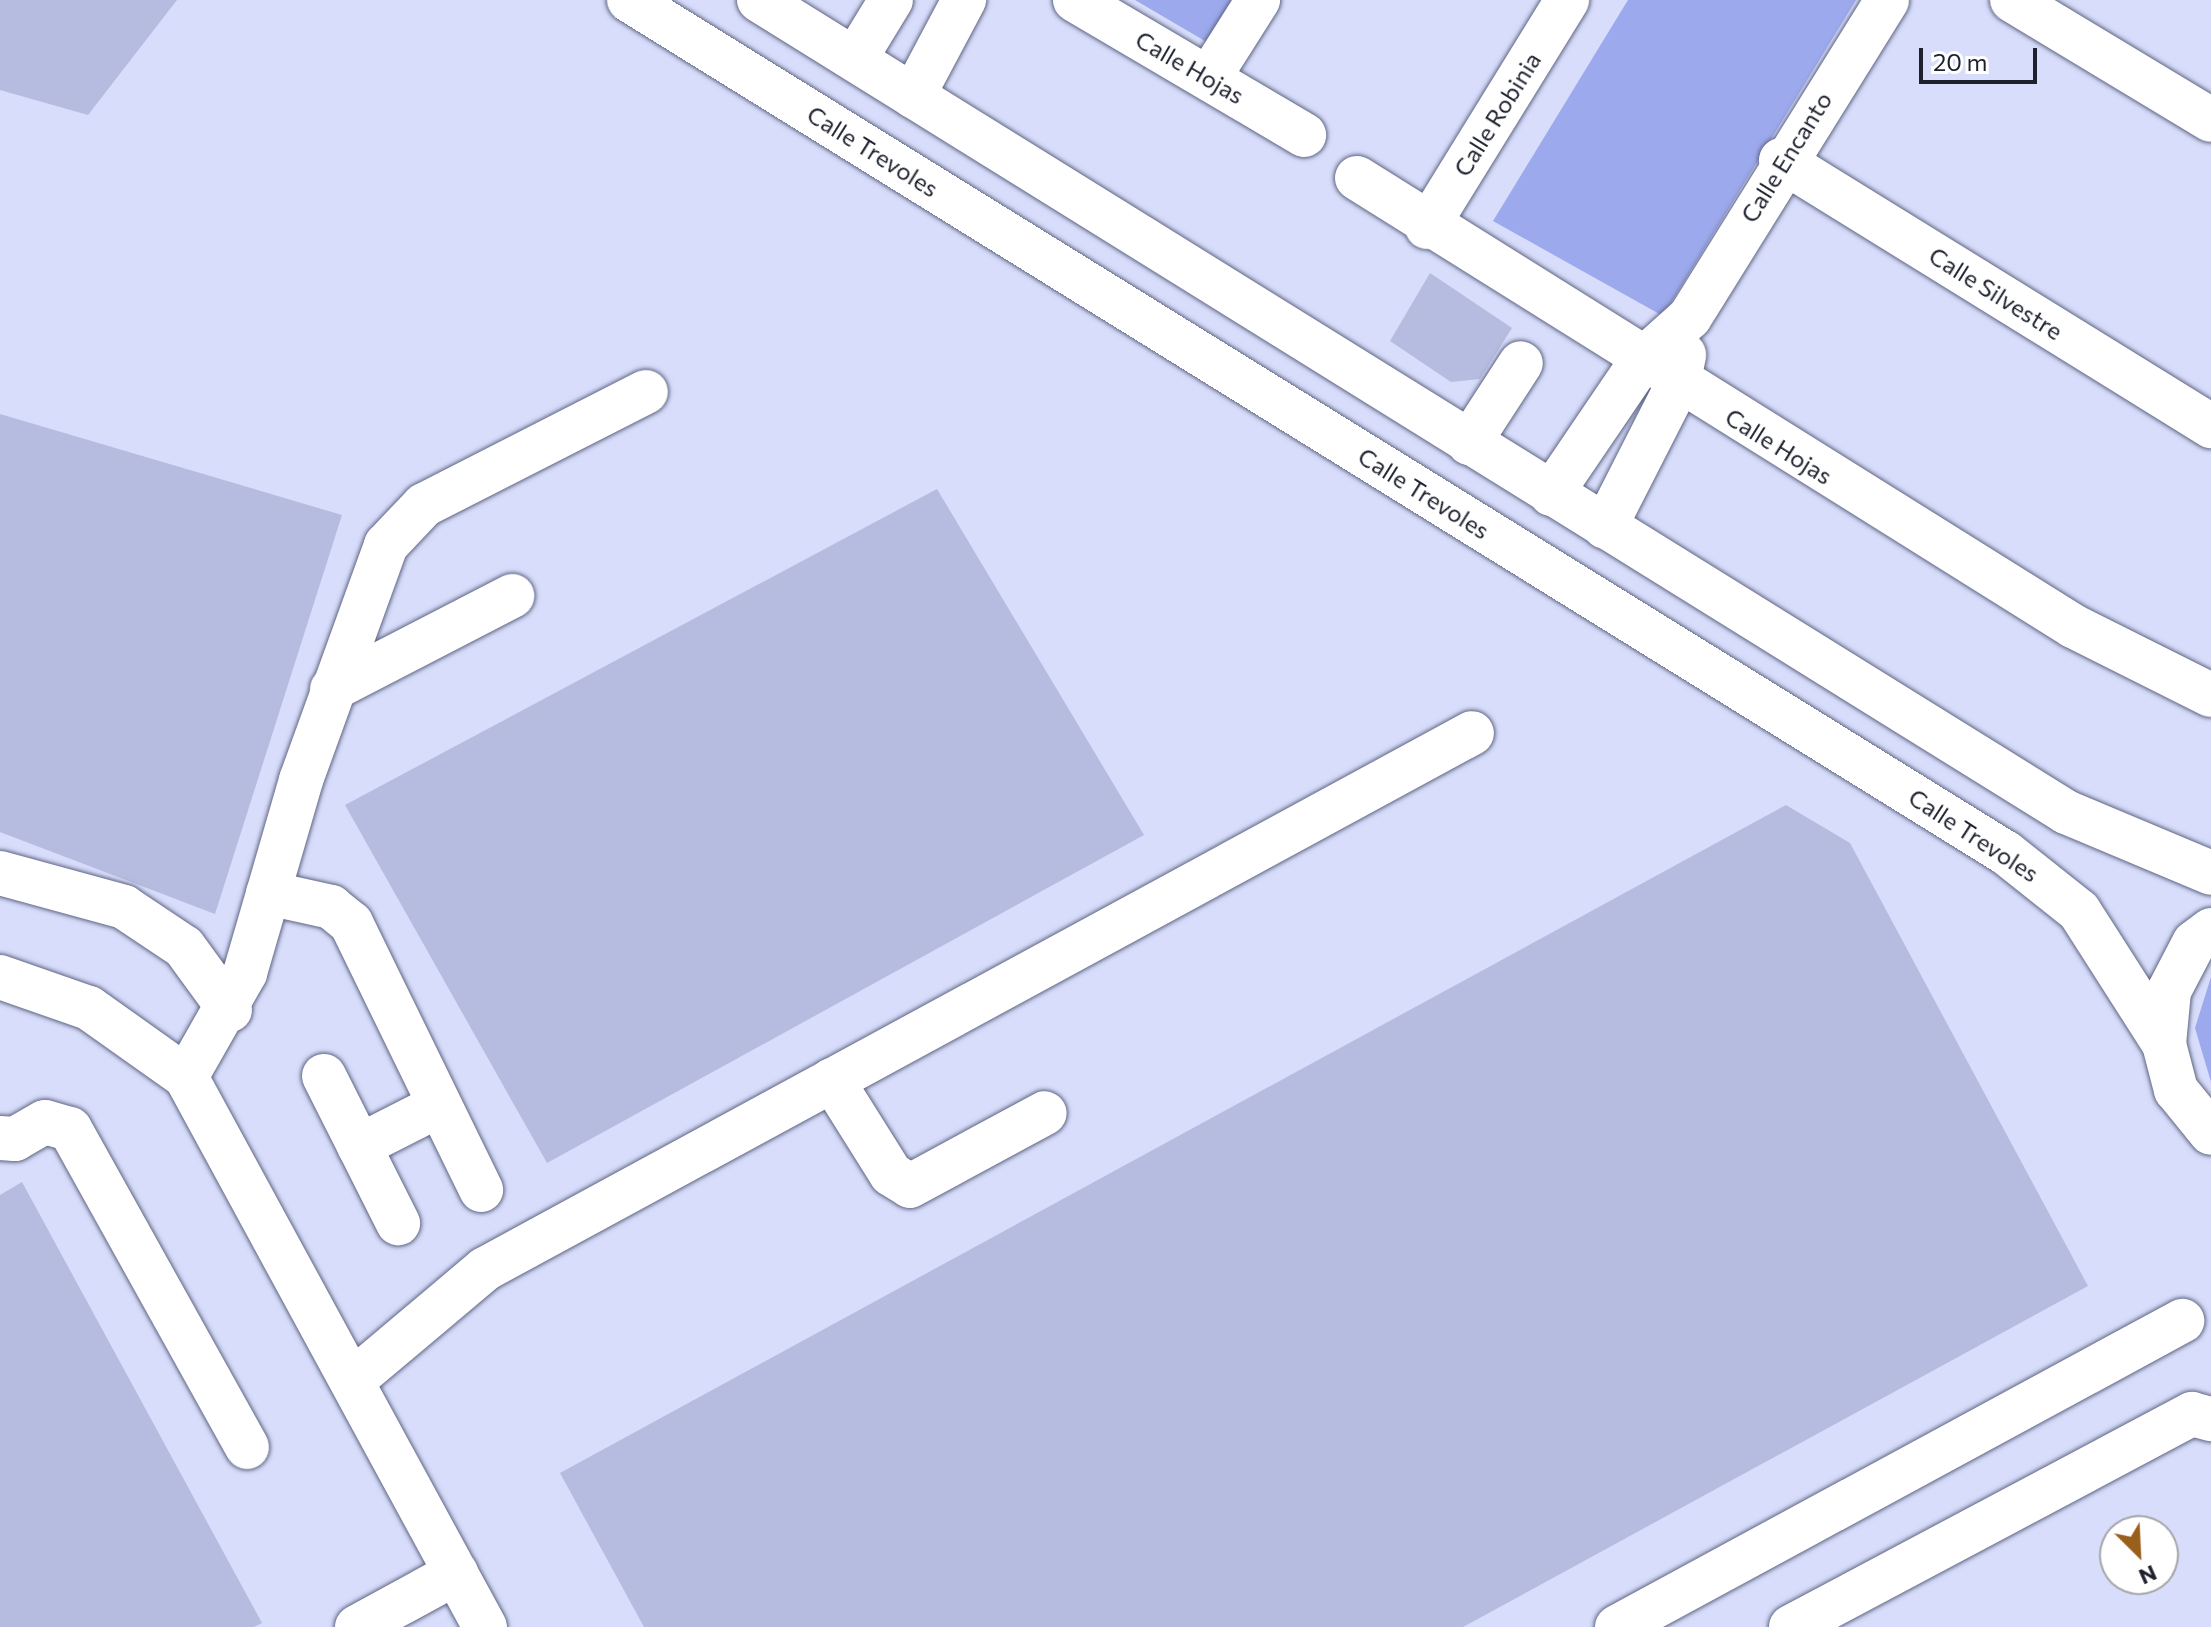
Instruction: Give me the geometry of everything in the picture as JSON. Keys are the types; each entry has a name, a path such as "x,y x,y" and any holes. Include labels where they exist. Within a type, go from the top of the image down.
{"street":[{"name":"Calle Trevoles","path":"629,0 2045,880 2112,956 2164,1044"},
{"path":"759,0 2066,812 2211,873"},
{"path":"855,59 891,0"},
{"path":"913,96 964,0"},
{"name":"Calle Hojas","path":"1075,0 1210,76 1304,135"},
{"path":"1210,76 1258,0"},
{"name":"Calle Robinia","path":"1427,227 1567,0"},
{"name":"Calle Encanto","path":"1551,494 1642,360 1690,317 1781,160 1887,0"},
{"path":"2012,0 2211,120"},
{"name":"Calle Silvestre","path":"1781,160 2211,426"},
{"name":"Calle Hojas","path":"1357,178 1427,227 2073,626 2211,695"},
{"path":"1102,292 1133,234"},
{"name":"Calle Encanto","path":"1605,527 1678,384 1690,317"},
{"path":"1469,443 1521,363"},
{"path":"186,1077 230,1010 371,574 401,525 424,505 646,392"},
{"path":"332,689 512,596"},
{"path":"352,1381 485,1269 1472,733"},
{"path":"0,873 124,907 184,947 230,1010"},
{"path":"268,893 331,907 351,923 481,1190"},
{"path":"2211,930 2194,943 2169,991 2164,1044 2176,1090 2211,1133"},
{"path":"0,977 89,1008 186,1077 485,1627"},
{"path":"324,1076 398,1223"},
{"path":"832,1080 891,1174 910,1186 1045,1113"},
{"path":"359,1146 438,1106"},
{"path":"0,1138 15,1139 45,1122 70,1129 247,1447"},
{"path":"1617,1627 2182,1321"},
{"path":"1791,1627 2192,1414 2211,1419"},
{"path":"357,1627 400,1616 456,1573"}],"shaded area":[{"path":"1135,0 1235,0 1210,44"},
{"path":"1628,0 1856,0 1663,316 1493,221"},
{"path":"2211,977 2211,1082 2195,1028"}],"building":[{"path":"0,0 177,0 88,115 0,90"},
{"path":"1430,273 1512,328 1480,379 1451,382 1390,341"},
{"path":"0,414 342,515 215,914 0,832"},
{"path":"937,489 1144,835 547,1163 345,805"},
{"path":"1786,805 1850,843 2088,1286 1463,1627 644,1627 560,1473"},
{"path":"22,1182 262,1623 254,1627 0,1627 0,1195"}]}
